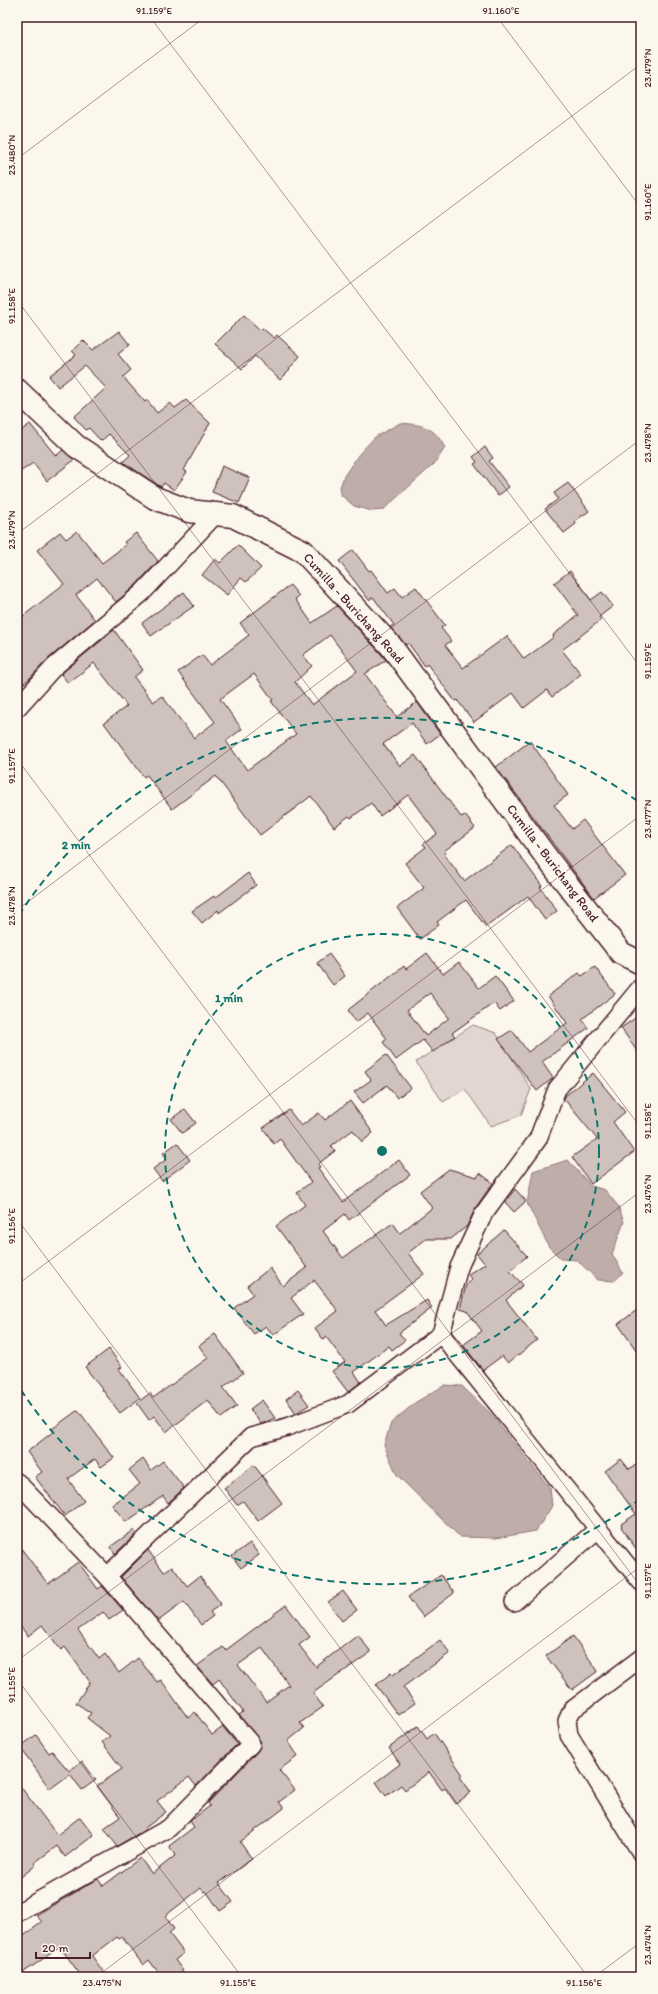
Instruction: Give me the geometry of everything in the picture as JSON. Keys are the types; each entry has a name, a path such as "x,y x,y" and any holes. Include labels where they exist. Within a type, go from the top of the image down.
{"main road":[{"name":"Cumilla - Burichang Road","path":"17,390 76,446 155,498 189,511 233,516 303,551 391,646 550,862 621,953 641,963"}],"street":[{"path":"17,708 54,667 142,593 216,514"},
{"path":"108,1576 251,1437 287,1427 348,1404 441,1334 459,1267 484,1213 538,1139 558,1089 641,988"},
{"path":"441,1334 641,1582"},
{"path":"17,1482 108,1576 251,1744 169,1828 17,1914"},
{"path":"514,1602 598,1529"},
{"path":"641,1658 572,1710 567,1721 569,1735 641,1853"}],"shaded area":[{"path":"400,423 427,428 437,435 445,448 434,464 383,510 372,511 354,506 341,495 340,487 344,476 359,454 375,437"},
{"path":"473,1025 496,1033 531,1089 521,1115 491,1126 465,1089 443,1102 416,1062"},
{"path":"568,1160 591,1186 605,1190 618,1206 624,1222 612,1254 623,1273 614,1281 598,1280 577,1260 561,1259 549,1247 527,1203 533,1171"},
{"path":"445,1385 462,1386 490,1413 550,1488 552,1506 536,1531 496,1538 460,1537 397,1475 384,1445 391,1423 416,1402"}],"building":[{"path":"244,315 260,330 262,328 274,338 277,335 300,356 289,369 290,370 280,380 255,356 242,369 215,344"},
{"path":"119,331 130,345 118,354 131,370 123,377 145,402 147,400 157,413 170,403 175,408 186,400 210,423 184,470 187,472 174,490 164,483 161,487 123,462 130,455 109,434 101,441 89,428 86,430 74,417 106,388 85,366 58,387 49,376 76,355 72,351 83,340 93,350"},
{"path":"30,424 56,456 63,450 74,460 47,481 33,463 17,474 17,434"},
{"path":"485,447 493,458 489,461 509,487 498,496 474,464 477,462 473,457"},
{"path":"222,466 250,478 239,503 212,492"},
{"path":"568,483 589,511 575,521 576,524 564,533 545,509 558,499 554,493"},
{"path":"77,531 102,563 126,545 124,542 136,533 158,561 135,586 116,602 97,578 76,595 95,620 48,659 17,689 17,621 64,584 37,550 60,532 66,539"},
{"path":"238,545 261,568 246,582 241,578 227,595 202,575 215,559 220,563"},
{"path":"353,550 369,571 371,570 388,593 395,588 402,597 416,587 445,625 441,628 451,641 445,645 463,668 507,636 524,659 554,637 553,635 578,615 554,583 570,571 591,600 602,592 613,606 599,617 601,620 562,650 581,674 552,697 547,690 524,708 513,693 474,722 457,700 455,701 427,664 425,666 408,643 406,645 390,627 394,625 373,597 369,600 339,561"},
{"path":"290,585 299,596 295,599 312,623 337,606 386,660 365,674 397,717 417,702 440,734 427,744 412,723 383,744 400,766 415,755 461,817 465,815 475,828 444,851 446,853 444,854 464,881 512,845 542,886 540,887 557,911 545,920 528,896 486,927 466,900 437,922 439,925 420,939 397,908 424,888 405,863 426,847 423,844 437,834 408,795 380,816 371,803 351,818 349,816 334,827 311,796 260,835 216,776 172,809 147,775 144,777 104,723 127,706 94,663 68,683 61,674 114,630 143,670 134,677 153,702 162,696 194,738 215,722 178,672 202,655 210,665 249,635 240,623","holes":["330,635 357,671 312,705 295,682 312,666 303,655","254,674 273,700 271,701 296,734 247,770 226,741 242,729 220,699"]},
{"path":"184,592 194,606 151,636 142,623"},
{"path":"530,741 568,795 554,805 572,829 583,820 625,875 594,898 496,767"},
{"path":"248,873 256,885 219,913 218,910 202,923 192,911 214,896 215,898"},
{"path":"427,953 443,974 459,962 479,988 495,976 514,1001 500,1011 494,1003 452,1033 455,1036 433,1052 423,1040 396,1060 383,1042 387,1039 368,1013 356,1022 348,1010 404,966 406,969","holes":["430,993 449,1018 426,1036 407,1010"]},
{"path":"329,954 345,976 333,985 317,963"},
{"path":"595,967 615,994 582,1019 588,1028 542,1062 553,1078 537,1091 498,1039 512,1030 528,1052 567,1023 548,996 579,973 582,976"},
{"path":"641,1014 641,1057 621,1028"},
{"path":"386,1055 411,1088 397,1098 387,1085 363,1103 354,1092 371,1080 365,1071"},
{"path":"593,1073 625,1112 613,1122 634,1152 591,1184 572,1157 597,1139 564,1099 565,1096"},
{"path":"350,1101 373,1133 362,1142 353,1130 331,1146 335,1151 318,1164 320,1167 318,1168 343,1202 399,1160 410,1175 349,1220 345,1214 323,1231 343,1258 393,1223 400,1233 432,1208 420,1191 449,1169 477,1177 480,1173 493,1183 476,1207 467,1226 451,1239 426,1239 408,1253 424,1274 375,1310 386,1325 427,1300 432,1308 399,1333 405,1340 392,1350 389,1346 354,1372 361,1382 348,1392 332,1371 345,1362 326,1337 323,1339 315,1328 338,1311 314,1280 291,1298 303,1314 273,1335 266,1326 254,1334 234,1308 253,1294 247,1286 270,1268 283,1286 307,1268 276,1226 305,1205 297,1193 311,1182 280,1139 274,1144 263,1128 289,1110 301,1126 319,1113 325,1120"},
{"path":"185,1109 196,1123 182,1133 171,1119"},
{"path":"177,1143 190,1160 162,1181 153,1169 167,1159 163,1153"},
{"path":"515,1189 526,1201 514,1212 505,1202"},
{"path":"504,1230 527,1256 510,1271 523,1285 506,1300 537,1340 508,1363 502,1356 483,1370 463,1345 482,1331 467,1311 460,1309 466,1285 471,1279 468,1274 485,1264 477,1254"},
{"path":"641,1307 641,1357 618,1324"},
{"path":"215,1334 243,1373 223,1387 237,1406 221,1418 208,1400 166,1432 154,1416 149,1420 137,1403 150,1393 153,1398 208,1358 199,1346"},
{"path":"109,1349 122,1367 119,1369 140,1398 120,1413 85,1367"},
{"path":"298,1390 309,1405 296,1413 286,1399"},
{"path":"262,1400 275,1418 261,1424 250,1409"},
{"path":"78,1410 114,1458 101,1467 95,1459 68,1479 84,1501 65,1516 35,1477 42,1472 27,1452 54,1431 52,1429"},
{"path":"143,1459 151,1470 163,1461 184,1488 168,1503 163,1496 126,1522 112,1505 140,1484 129,1470"},
{"path":"621,1459 629,1469 636,1465 641,1472 641,1556 621,1527 621,1524 636,1514 605,1471"},
{"path":"254,1465 282,1503 258,1521 243,1501 237,1505 224,1488"},
{"path":"134,1530 136,1534 115,1554 110,1547"},
{"path":"17,1543 48,1584 78,1562 98,1589 102,1586 123,1610 109,1620 103,1612 78,1630 99,1659 105,1654 119,1673 138,1658 157,1682 161,1680 188,1718 195,1712 212,1735 223,1727 237,1744 196,1786 189,1777 157,1801 166,1812 145,1828 146,1829 117,1846 104,1828 120,1817 97,1786 122,1769 102,1742 110,1736 87,1718 91,1713 76,1703 90,1682 65,1647 61,1650 42,1625 28,1636 17,1622"},
{"path":"250,1543 259,1555 241,1568 232,1556"},
{"path":"148,1550 164,1572 172,1566 187,1586 200,1576 221,1604 210,1612 213,1616 201,1625 184,1602 158,1621 121,1577"},
{"path":"441,1575 454,1593 423,1617 408,1597"},
{"path":"343,1591 357,1610 342,1621 328,1602"},
{"path":"286,1605 310,1637 299,1645 316,1667 358,1635 371,1652 313,1693 323,1707 300,1723 304,1728 288,1741 298,1756 279,1770 295,1790 279,1802 284,1808 240,1842 252,1859 219,1883 233,1902 220,1911 206,1891 204,1892 201,1888 165,1916 174,1929 169,1933 184,1953 175,1960 183,1971 176,1977 162,1977 149,1960 143,1965 122,1937 119,1939 117,1937 92,1956 107,1977 82,1977 60,1947 17,1977 17,1960 24,1955 17,1946 17,1941 42,1922 36,1915 98,1879 103,1886 140,1858 152,1874 176,1855 169,1846 194,1827 190,1821 210,1806 208,1803 258,1751 261,1742 239,1715 243,1712 219,1679 213,1684 197,1666 223,1647 226,1650","holes":["262,1648 289,1685 266,1702 238,1665"]},
{"path":"573,1636 598,1671 572,1690 546,1656"},
{"path":"440,1640 450,1653 403,1687 415,1703 398,1715 376,1685 391,1673 393,1675"},
{"path":"418,1726 427,1739 434,1733 463,1775 460,1777 471,1792 456,1804 445,1788 442,1790 429,1772 405,1790 401,1785 386,1796 376,1782 400,1764 389,1748"},
{"path":"36,1735 49,1753 52,1751 69,1771 82,1761 96,1780 82,1790 70,1774 50,1789 20,1747"},
{"path":"17,1782 57,1835 80,1817 94,1835 65,1857 57,1846 34,1863 36,1865 17,1880"}]}
